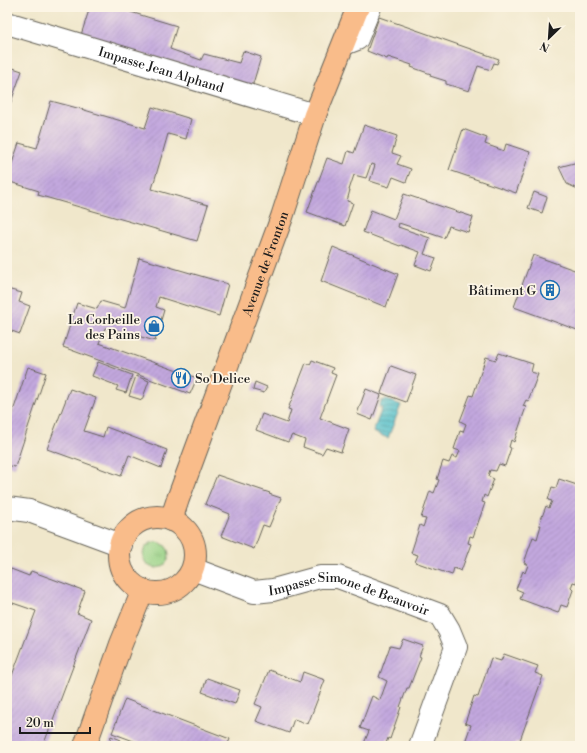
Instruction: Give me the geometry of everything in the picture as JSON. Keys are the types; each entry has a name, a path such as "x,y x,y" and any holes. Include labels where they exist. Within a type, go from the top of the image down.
{"main road":[{"name":"Avenue de Fronton","path":"171,520 282,217 324,90 358,7"},
{"path":"159,518 171,520 183,528 192,540 195,555 193,569 184,582 172,590 157,594 143,590 126,578 121,568 119,551 121,545 126,533 135,524 146,519 159,518"},
{"path":"84,746 121,644 143,590"}],"street":[{"path":"344,44 357,39 370,7"},
{"name":"Impasse Jean Alphand","path":"7,23 315,115"},
{"path":"7,508 29,511 121,545"},
{"name":"Impasse Simone de Beauvoir","path":"193,569 254,592 273,590 320,577 338,577 440,615 449,630 456,647 420,746"}],"green space":[{"path":"156,542 165,546 169,555 165,564 156,568 147,564 143,555 147,546"}],"water":[{"path":"385,399 401,405 388,438 373,432 382,408 379,407 382,400 384,401"}],"building":[{"path":"90,7 114,7 177,26 170,49 201,60 204,54 239,63 243,51 261,57 252,87 81,35"},
{"path":"379,17 499,59 497,64 494,63 491,70 478,66 469,91 446,84 446,81 430,76 431,74 411,67 412,65 388,57 387,59 367,51"},
{"path":"7,66 22,71 7,113"},
{"path":"51,101 145,128 152,107 191,119 186,139 168,134 152,189 208,205 197,241 38,195 39,191 7,181 19,143 37,148"},
{"path":"364,125 397,136 392,153 401,156 397,164 411,169 406,182 393,177 389,187 370,181 375,165 371,164 366,178 354,175 347,201 353,203 345,226 307,212 327,158 344,164 348,151 354,153"},
{"path":"463,129 487,138 485,144 504,151 506,144 530,152 516,193 449,170"},
{"path":"578,162 580,163 580,190 567,184 559,167"},
{"path":"534,192 547,197 542,213 528,208"},
{"path":"404,194 473,217 468,232 449,226 444,238 399,223 398,227 430,238 424,254 436,258 431,271 415,265 420,252 363,232 371,210 394,219"},
{"path":"333,247 398,274 386,307 321,281"},
{"name":"Bâtiment G","path":"533,255 580,272 580,331 514,307"},
{"path":"139,258 228,284 219,316 159,297 156,307 164,310 155,341 105,328 99,343 197,378 190,394 63,347 77,303 97,309 101,301 125,308"},
{"path":"7,289 22,293 19,302 30,306 20,334 9,330 7,336"},
{"path":"499,353 533,364 531,372 538,374 528,401 526,400 523,406 526,407 514,442 511,440 509,447 511,448 505,466 499,464 496,471 490,470 488,476 494,479 487,497 484,495 482,502 485,503 473,537 470,536 468,543 471,544 461,571 454,568 452,575 415,562 418,555 411,553 420,525 423,527 426,519 421,518 430,491 434,493 439,480 437,479 443,461 449,463 452,456 457,458 460,451 454,449 460,431 463,432 466,424 460,421 470,395 473,396 486,357 496,360"},
{"path":"312,360 333,368 331,373 336,375 320,418 349,429 341,452 326,447 322,454 303,447 305,440 292,435 288,442 256,430 262,414 287,423 291,410 288,409 306,363 310,365"},
{"path":"98,362 132,375 126,393 116,390 118,386 92,376"},
{"path":"391,366 416,375 406,402 381,393"},
{"path":"28,367 46,373 15,467 7,465 7,429"},
{"path":"136,376 149,381 142,400 129,396"},
{"path":"255,382 267,387 264,393 253,390"},
{"path":"70,389 96,398 84,431 103,437 106,427 167,450 161,468 129,455 121,476 47,449"},
{"path":"366,389 381,395 372,420 357,414"},
{"path":"217,475 281,498 269,527 263,525 254,549 221,536 230,514 205,504"},
{"path":"559,479 580,486 580,571 576,583 573,582 571,588 573,590 567,607 561,605 558,613 520,599 523,592 516,589 523,571 525,573 528,565 524,563 533,537 537,539 541,525 539,525 546,506 549,508 552,501 548,500 552,487 556,488"},
{"path":"11,569 29,576 31,571 85,591 77,613 91,619 43,746 39,744 39,746 7,746 7,689 36,611 7,601 7,580"},
{"path":"403,639 423,646 419,656 421,657 409,688 407,688 390,739 388,738 385,746 363,746 369,731 360,728 372,696 380,700 387,681 379,677 390,646 399,648"},
{"path":"504,654 538,666 535,673 543,676 519,743 516,742 514,746 469,746 470,744 465,742 471,725 465,723 474,696 478,697 491,658 501,661"},
{"path":"269,670 300,682 303,672 325,680 308,724 294,719 289,733 256,721 262,707 255,704"},
{"path":"207,678 240,690 235,704 202,692"},
{"path":"125,699 230,739 227,746 147,746 112,733"},
{"path":"111,736 121,740 119,746 108,746"}],"place":[{"name":"Bâtiment G","path":"550,290"},
{"name":"La Corbeille des Pains","path":"154,326"},
{"name":"So Delice","path":"181,378"}]}
